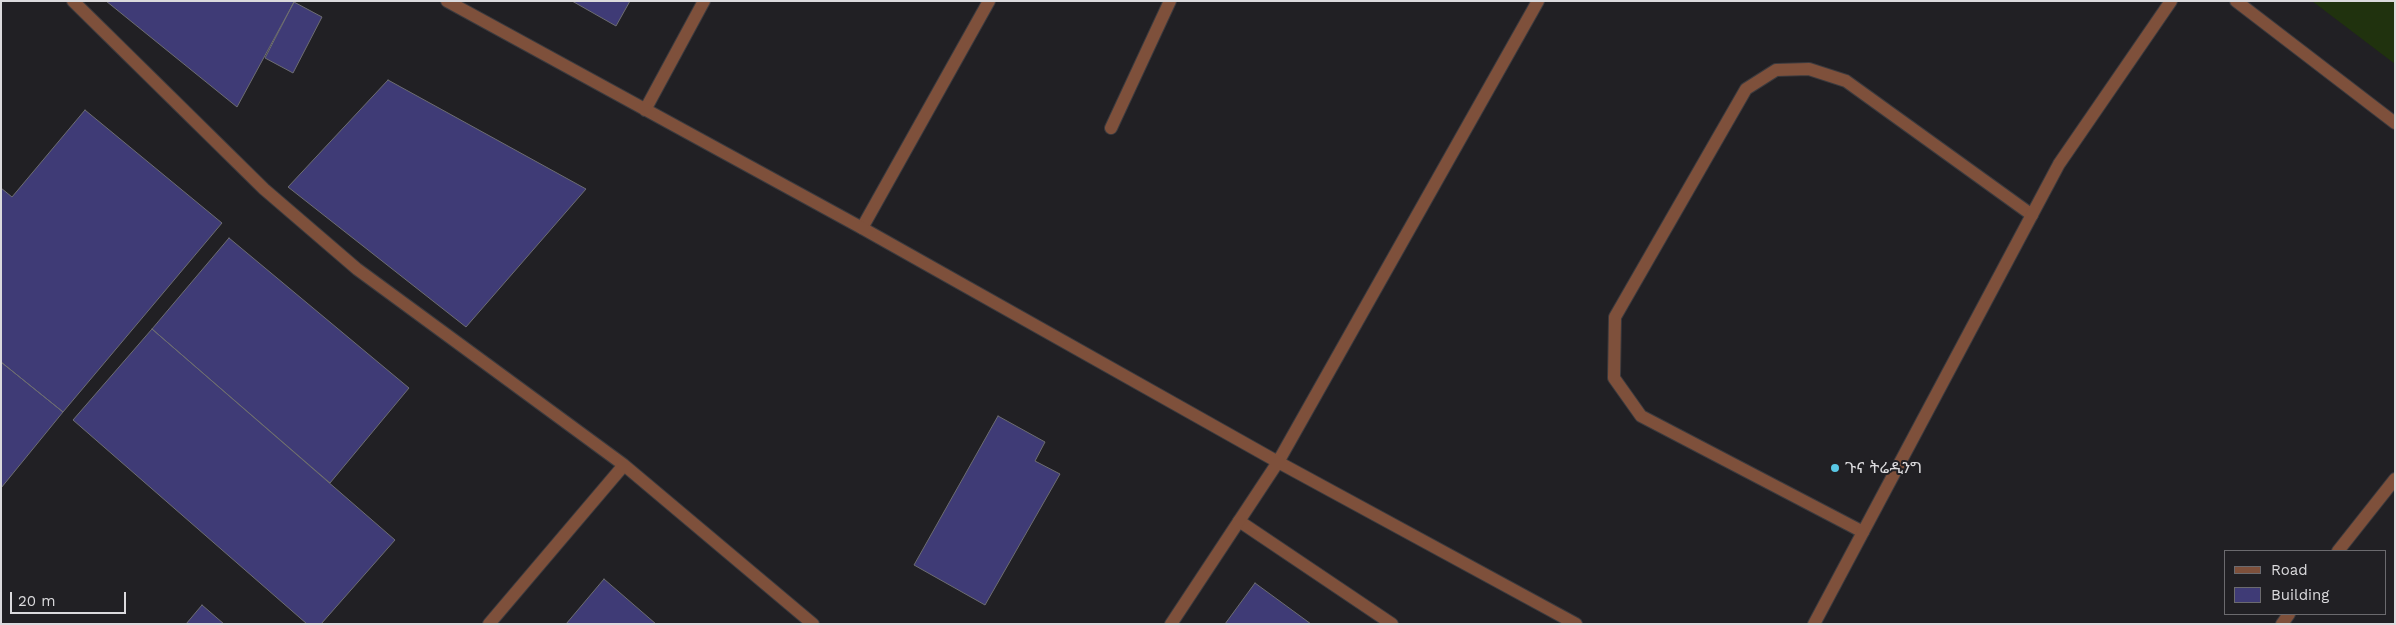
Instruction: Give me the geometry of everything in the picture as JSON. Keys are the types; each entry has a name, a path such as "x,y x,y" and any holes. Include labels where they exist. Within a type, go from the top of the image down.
{"street":[{"path":"74,1 264,189 357,269 624,465 813,624"},
{"path":"447,1 862,228 1278,462 1576,624"},
{"path":"645,110 704,1"},
{"path":"862,228 989,1"},
{"path":"1110,128 1170,1"},
{"path":"1171,624 1278,462 1538,1"},
{"path":"1814,624 2059,164 2170,1"},
{"path":"2236,1 2395,123"},
{"path":"1863,532 1641,416 1614,378 1615,317 1746,89 1776,70 1809,69 1846,81 2032,215"},
{"path":"489,624 624,465"},
{"path":"2339,550 2395,479"},
{"path":"1239,521 1392,624"}],"green space":[{"path":"2312,1 2395,1 2395,64"}],"building":[{"path":"106,1 292,1 294,2 237,107"},
{"path":"572,1 630,1 616,26"},
{"path":"294,2 322,17 293,73 265,58"},
{"path":"388,80 586,189 466,327 288,187"},
{"path":"85,110 222,223 63,412 1,362 1,188 12,197"},
{"path":"229,238 409,388 330,483 152,329"},
{"path":"152,329 395,540 321,624 307,624 73,420"},
{"path":"1,362 63,412 1,488"},
{"path":"998,416 1045,442 1035,461 1060,474 985,605 914,565"},
{"path":"604,579 656,624 566,624"},
{"path":"1255,583 1311,624 1225,624"},
{"path":"202,605 224,624 186,624"}],"place":[{"name":"ጉና ትሬዲንግ","path":"1835,468"}]}
